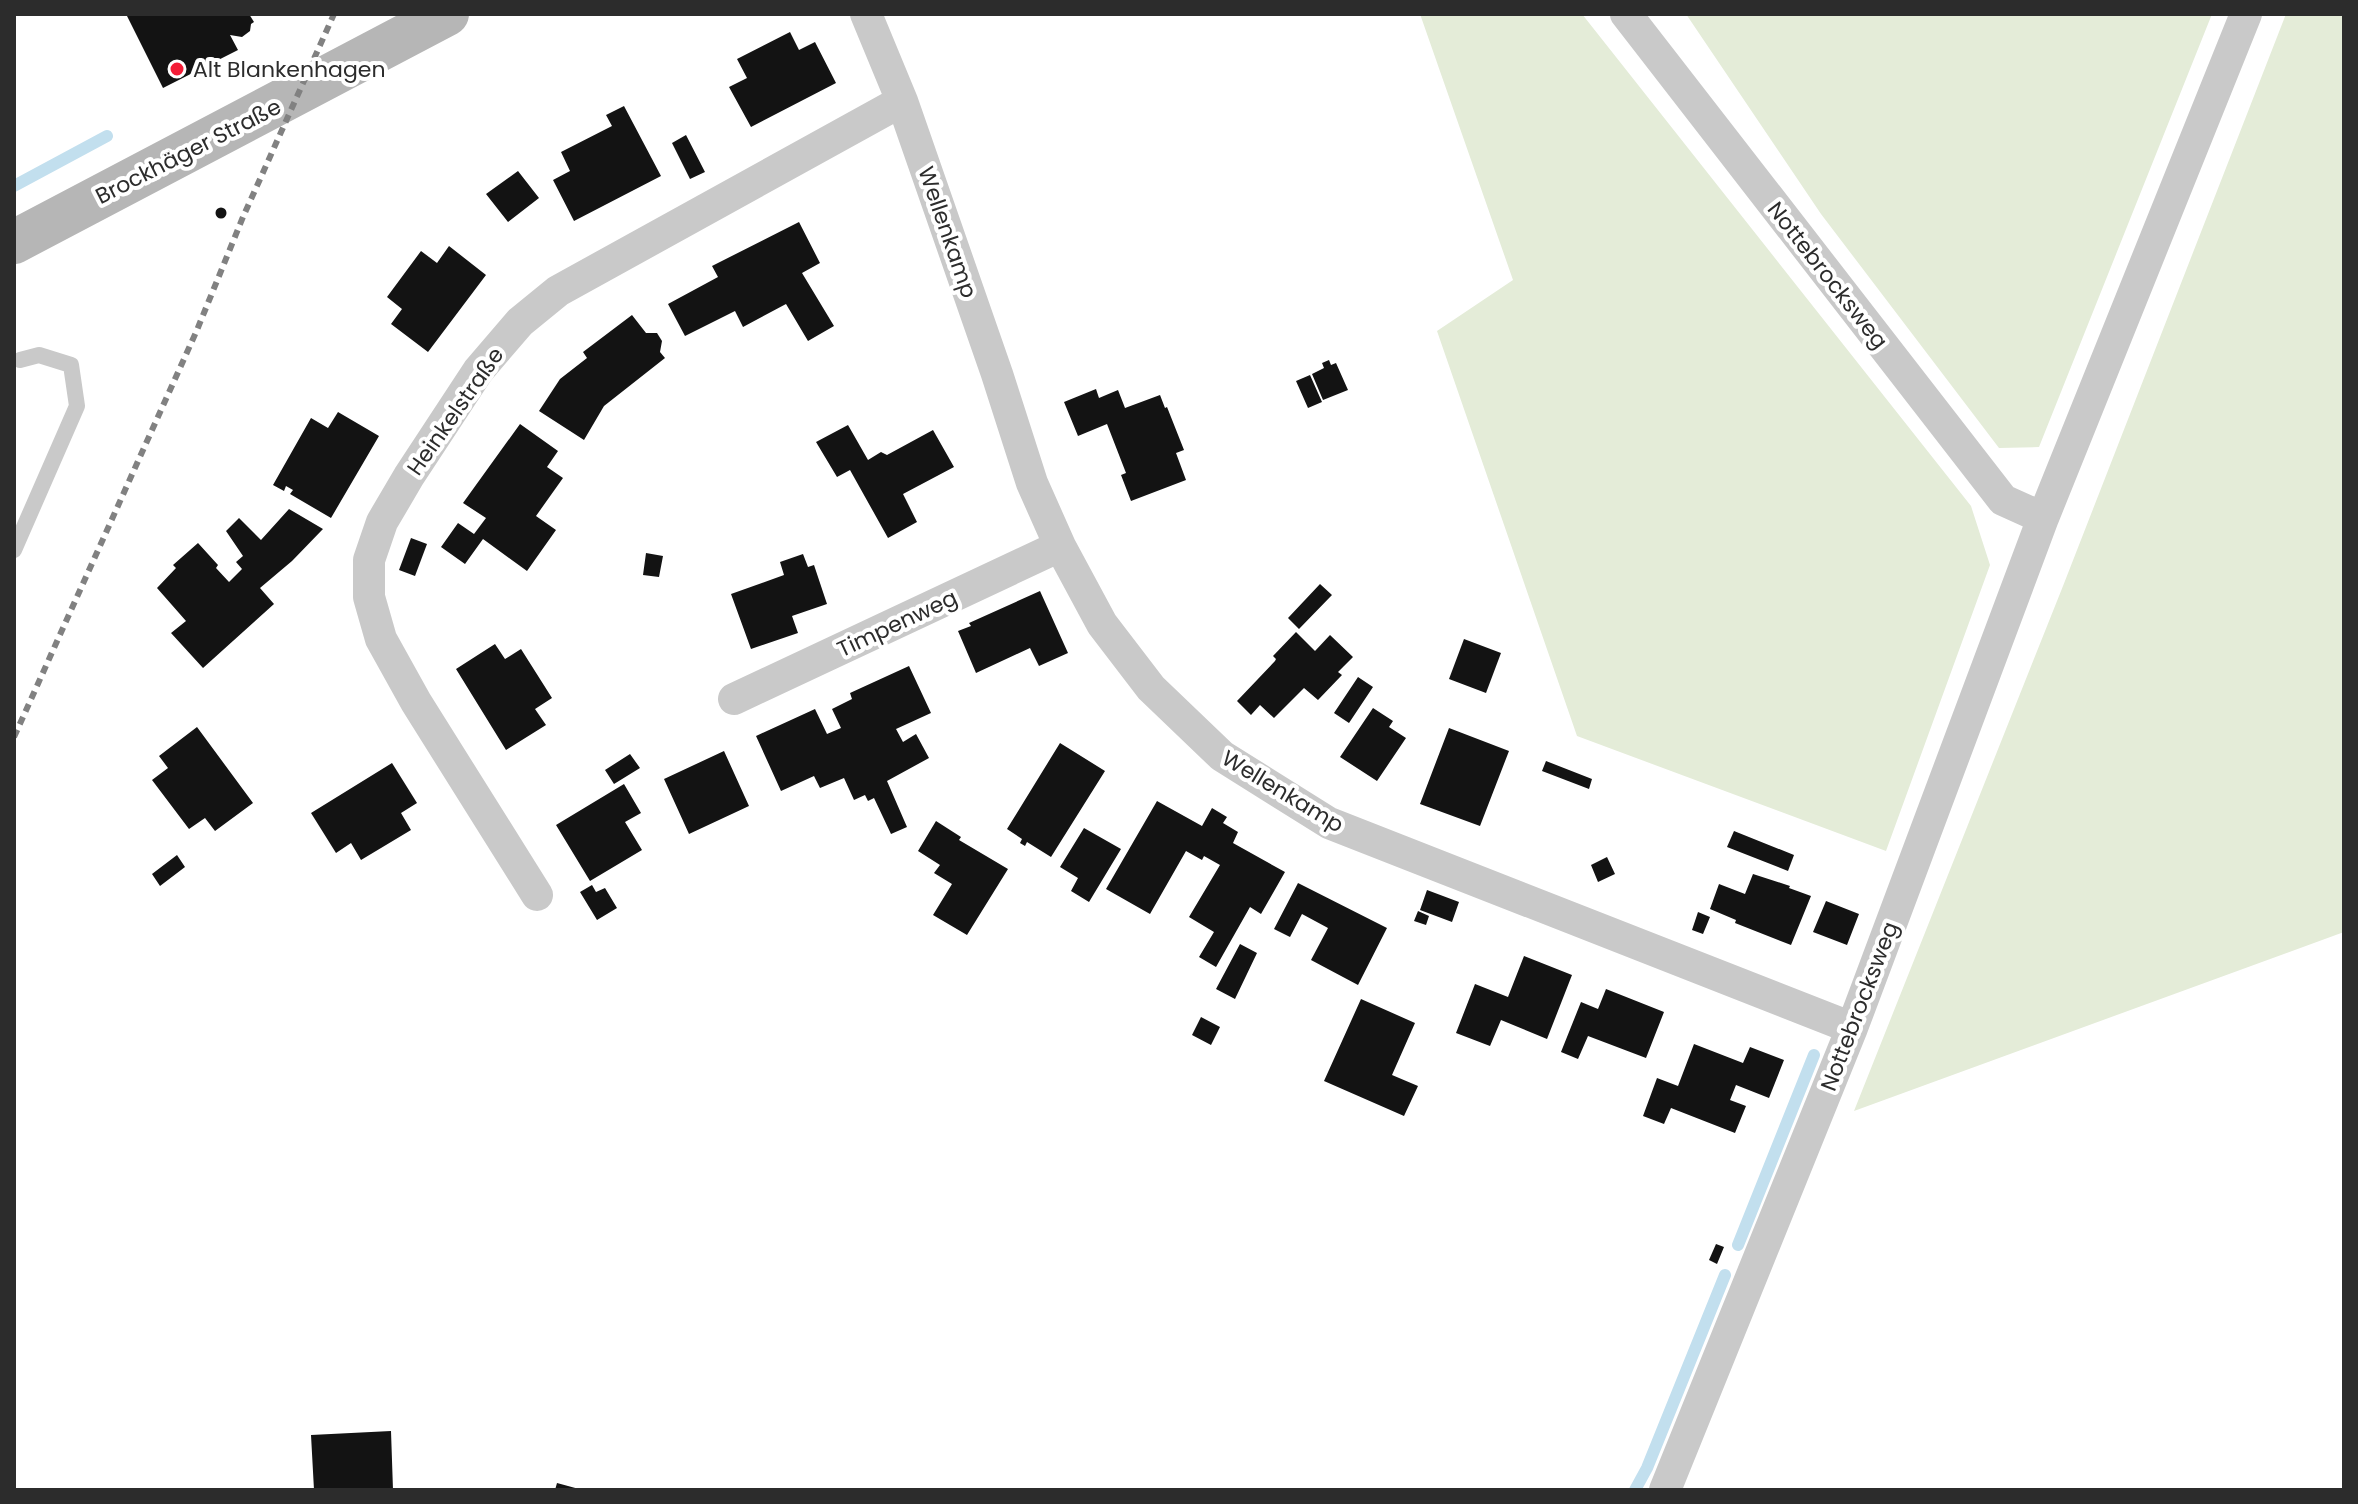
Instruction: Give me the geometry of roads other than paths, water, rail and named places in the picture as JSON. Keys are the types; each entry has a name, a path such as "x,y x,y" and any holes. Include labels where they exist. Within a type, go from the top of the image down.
{"main road":[{"name":"Brockhäger Straße","path":"14,242 447,14"}],"street":[{"name":"Wellenkamp","path":"866,14 902,101 1032,483 1060,546 1102,624 1151,688 1222,756 1329,823 1852,1028"},
{"name":"Nottebrocksweg","path":"1626,14 2003,500 2043,518"},
{"name":"Nottebrocksweg","path":"1665,1490 1852,1028 2043,518 2246,14"},
{"name":"Heinkelstraße","path":"537,895 416,702 381,639 369,597 369,560 382,522 478,371 529,314 558,291 902,101"},
{"name":"Timpenweg","path":"734,699 1060,546"}],"lane":[{"path":"14,550 77,406 71,365 39,355 20,360"}],"waterway":[{"path":"14,186 107,136"},
{"path":"1738,1245 1814,1055"},
{"path":"1635,1490 1647,1468 1725,1275"}],"railway":[{"path":"14,737 197,330 243,217 334,14"}],"place":[{"name":"Alt Blankenhagen","path":"177,69"}]}
